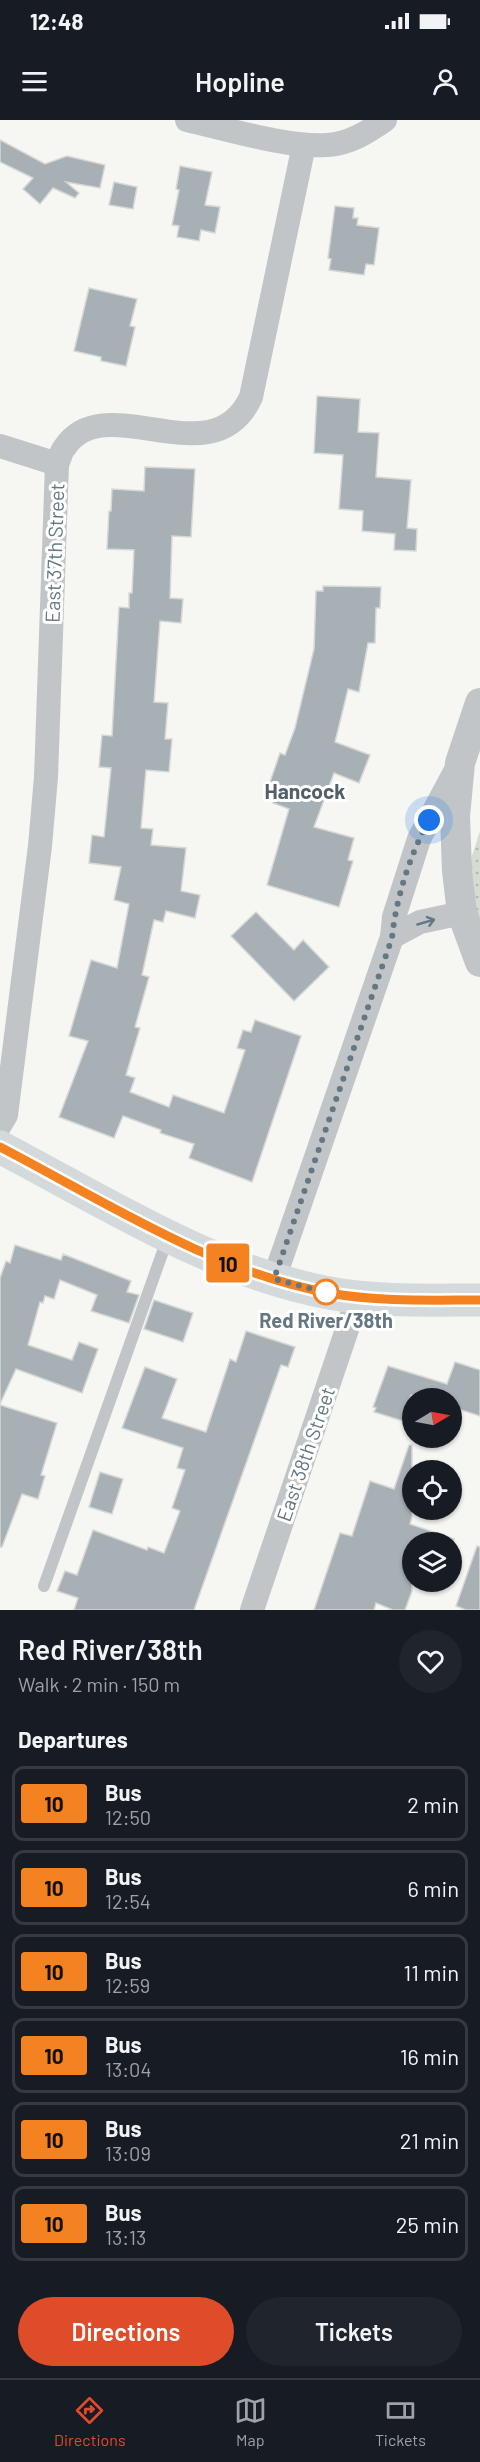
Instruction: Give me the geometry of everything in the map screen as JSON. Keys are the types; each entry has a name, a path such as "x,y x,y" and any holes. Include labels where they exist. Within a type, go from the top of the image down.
{"main road":[{"path":"0,1147 169,1236 237,1267 274,1279 358,1298 480,1300"}],"street":[{"path":"187,120 304,145 328,145 350,140 385,120"},
{"name":"East 37th Street","path":"0,1125 6,1115 40,846 45,789 57,464 65,446 76,435 91,428 110,425 201,434 217,431 233,423 244,412 251,398 304,145"},
{"path":"0,446 57,464"},
{"path":"274,1279 392,938 394,917 419,839 460,763 480,703"},
{"path":"460,763 455,816 457,871 462,913 480,962"},
{"path":"392,938 420,922 462,913"},
{"name":"East 38th Street","path":"252,1610 358,1298"}],"lane":[{"path":"44,1586 169,1236"}],"shaded area":[{"path":"480,831 480,941 460,894"}],"building":[{"path":"0,140 45,164 67,156 105,165 100,188 66,182 79,193 75,198 53,188 40,204 23,189 33,178 0,162"},
{"path":"180,166 212,172 205,205 220,207 215,233 201,230 199,241 177,237 179,226 172,225 179,190 176,189"},
{"path":"114,182 137,187 133,209 109,205"},
{"path":"335,206 354,208 353,218 358,218 357,225 379,228 374,265 366,264 364,275 329,270 331,259 328,258"},
{"path":"89,288 137,299 130,326 135,327 126,366 101,361 101,357 74,351"},
{"path":"317,396 360,399 358,432 379,433 376,477 411,480 407,528 417,529 416,551 394,550 395,534 362,531 363,511 339,509 343,455 314,453"},
{"path":"145,467 195,469 191,537 172,536 170,598 183,599 181,623 160,621 154,702 168,703 165,739 172,739 169,772 146,770 141,828 153,829 151,845 186,848 181,891 200,895 195,918 166,911 163,922 154,920 142,975 149,977 135,1027 140,1028 126,1075 135,1078 130,1092 169,1107 173,1095 224,1113 245,1050 237,1048 243,1030 251,1032 255,1020 301,1036 252,1182 189,1158 194,1144 160,1133 161,1130 123,1116 114,1138 59,1117 88,1041 69,1036 91,960 117,968 129,904 114,900 121,867 89,863 92,835 104,837 111,768 99,767 102,735 112,736 119,607 129,608 129,593 132,593 134,550 107,549 112,489 144,491"},
{"path":"323,586 381,587 380,608 376,608 375,643 368,643 359,692 348,689 335,742 370,755 359,783 334,773 314,827 354,838 348,860 353,861 339,907 267,885 289,809 273,803 279,789 269,785 280,753 285,755 295,728 314,649 316,591 323,591"},
{"path":"256,912 294,950 303,940 329,967 294,1001 231,936"},
{"path":"15,1245 61,1260 63,1254 131,1281 127,1292 139,1295 129,1323 91,1311 97,1295 60,1280 54,1299 45,1296 43,1303 40,1302 28,1345 72,1360 79,1342 98,1349 82,1393 16,1369 0,1404 0,1278 6,1261 10,1263"},
{"path":"154,1300 193,1313 183,1342 144,1329"},
{"path":"246,1331 295,1347 288,1367 281,1365 194,1610 74,1610 78,1598 57,1591 65,1571 77,1575 93,1530 147,1550 148,1547 164,1553 180,1511 172,1508 185,1470 177,1468 183,1448 122,1428 145,1367 177,1379 162,1418 206,1432 230,1359 236,1362"},
{"path":"455,1362 480,1370 480,1416 462,1410 462,1388 402,1388 402,1421 374,1412 376,1408 373,1407 388,1366 447,1384"},
{"path":"0,1405 57,1423 41,1475 45,1476 38,1499 22,1494 2,1547 0,1547"},
{"path":"408,1448 412,1448 412,1460 404,1460"},
{"path":"402,1466 402,1520 411,1520 410,1524 433,1532 402,1532 402,1592 412,1592 405,1610 393,1610 376,1603 374,1610 314,1610 340,1533 352,1536 370,1481 394,1489"},
{"path":"100,1472 123,1479 112,1514 89,1507"},
{"path":"477,1546 480,1547 480,1610 466,1610 456,1606"}],"bus line":[{"name":"10","path":"0,1147 190,1247 237,1267 274,1279 358,1298 480,1300"}],"place":[{"name":"Red River/38th","path":"326,1292"}],"district":[{"name":"Hancock","path":"305,790"}],"route":[{"path":"326,1292 328,1293 274,1279 392,938 394,917 419,839 429,820"}]}
